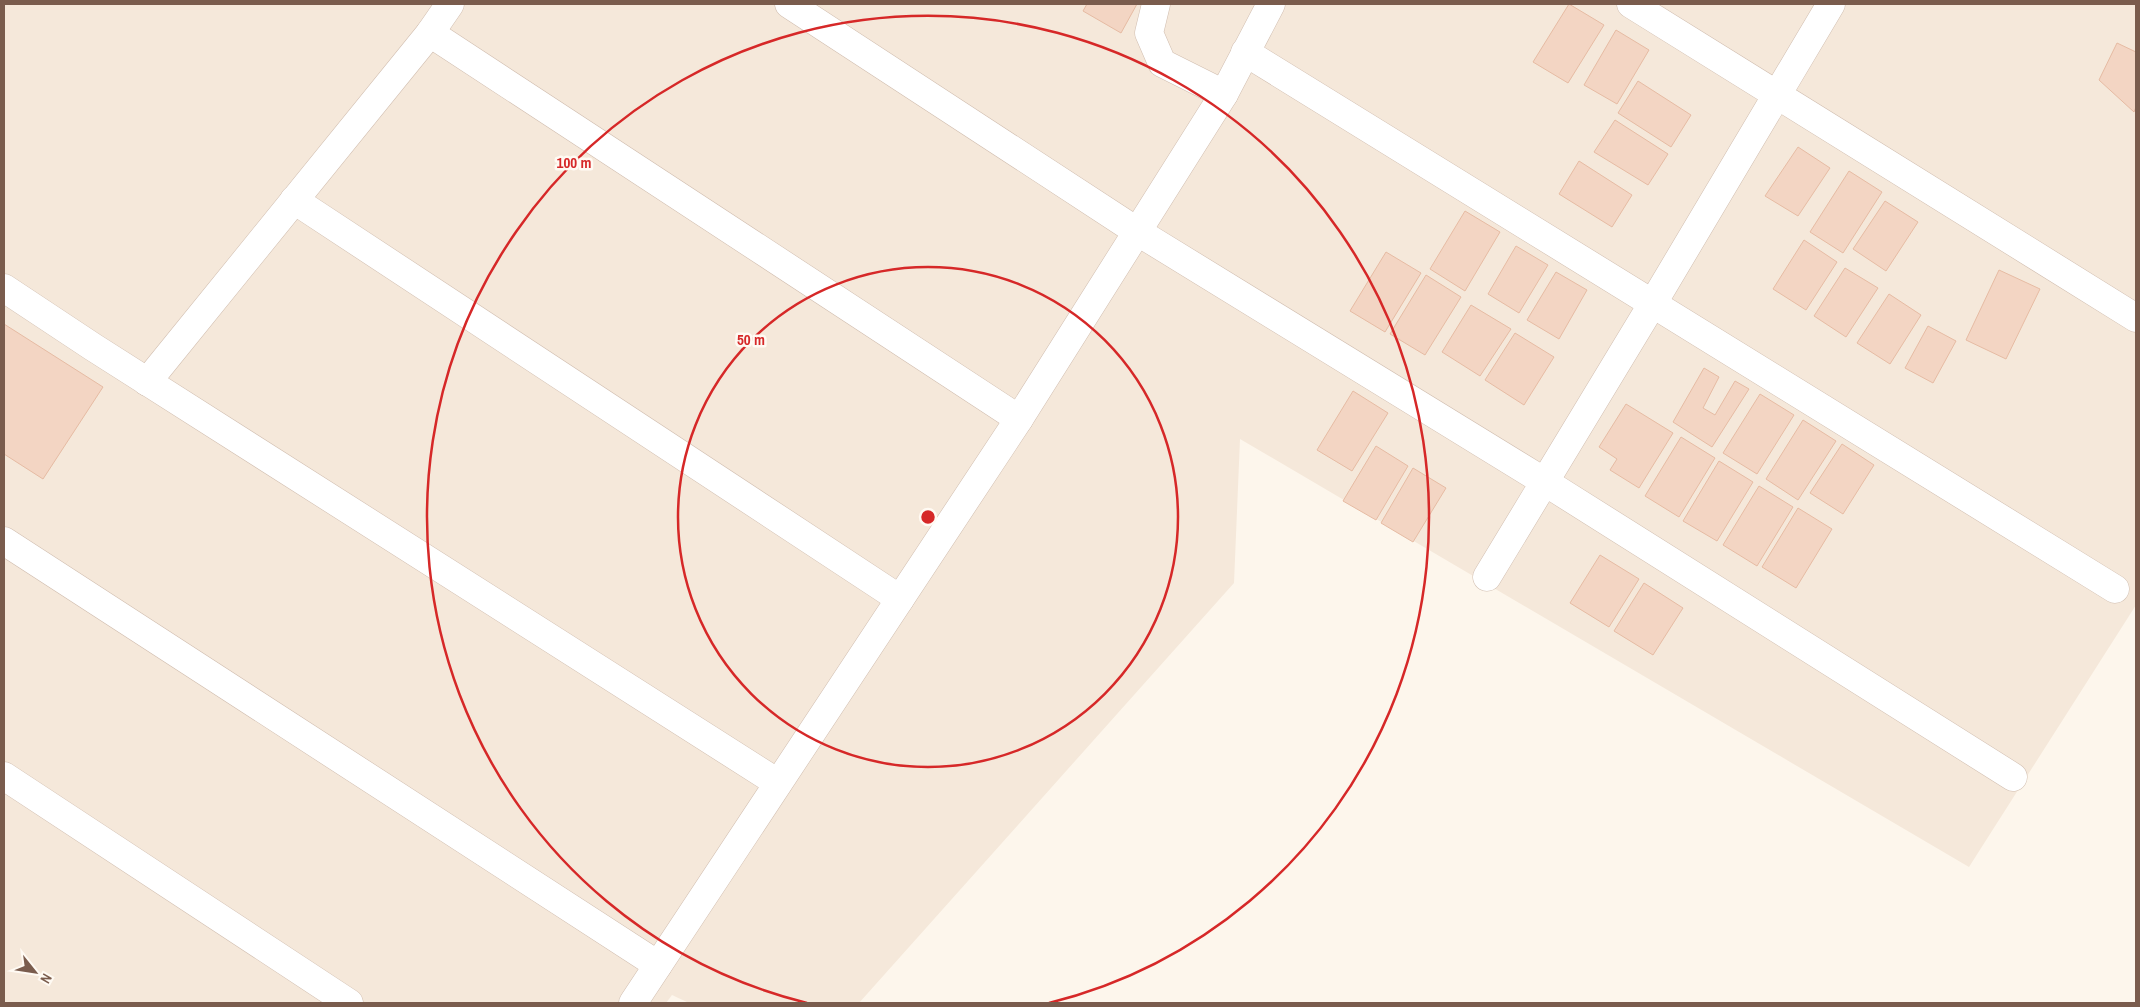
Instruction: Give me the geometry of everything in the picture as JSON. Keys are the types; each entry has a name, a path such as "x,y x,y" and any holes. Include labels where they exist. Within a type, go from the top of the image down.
{"street":[{"path":"147,382 430,33 450,4"},
{"path":"789,4 1138,232 1545,482 2013,777"},
{"path":"1156,4 1149,33 1162,63 1224,94"},
{"path":"633,1003 1019,419 1224,94 1271,4"},
{"path":"1631,4 2136,318"},
{"path":"1487,577 1831,4"},
{"path":"430,33 1019,419"},
{"path":"1245,52 2115,590"},
{"path":"294,200 900,599"},
{"path":"4,288 147,382 778,783"},
{"path":"4,541 658,965"},
{"path":"4,776 349,1003"}],"shaded area":[{"path":"4,4 2136,4 2136,605 1969,867 1240,439 1234,583 859,1003 689,1003 672,995 666,1003 4,1003"}],"building":[{"path":"1087,4 1137,4 1121,33 1083,11"},
{"path":"1569,4 1604,25 1568,83 1533,62"},
{"path":"1616,30 1649,50 1617,104 1584,85"},
{"path":"2117,43 2136,52 2136,107 2134,112 2099,80"},
{"path":"1638,81 1691,115 1671,147 1618,113"},
{"path":"1615,120 1668,154 1648,185 1594,152"},
{"path":"1798,147 1830,168 1798,216 1765,196"},
{"path":"1579,161 1632,195 1612,227 1559,194"},
{"path":"1849,171 1882,192 1843,253 1810,232"},
{"path":"1885,201 1918,222 1886,271 1853,249"},
{"path":"1465,211 1500,232 1465,291 1430,269"},
{"path":"1804,240 1837,262 1806,310 1773,289"},
{"path":"1516,246 1548,265 1519,313 1488,294"},
{"path":"1386,252 1421,273 1385,332 1350,311"},
{"path":"1845,268 1878,288 1846,337 1814,316"},
{"path":"1999,270 2040,289 2006,359 1966,340"},
{"path":"1556,272 1587,290 1559,339 1527,320"},
{"path":"1426,275 1461,297 1425,355 1390,334"},
{"path":"1889,294 1921,315 1890,364 1857,343"},
{"path":"1471,305 1511,329 1480,376 1442,352"},
{"path":"4,324 103,387 43,479 4,454"},
{"path":"1928,326 1956,341 1933,383 1905,368"},
{"path":"1515,333 1554,357 1524,405 1485,380"},
{"path":"1704,368 1719,377 1703,408 1715,415 1735,381 1749,389 1712,447 1673,422"},
{"path":"1353,391 1388,413 1352,471 1317,450"},
{"path":"1760,394 1794,415 1757,474 1723,453"},
{"path":"1626,404 1673,433 1639,488 1610,470 1617,459 1599,447"},
{"path":"1803,420 1836,441 1798,500 1766,479"},
{"path":"1681,437 1715,458 1679,517 1645,496"},
{"path":"1842,444 1874,465 1843,514 1810,493"},
{"path":"1376,446 1408,466 1376,520 1343,501"},
{"path":"1719,461 1753,482 1717,541 1683,521"},
{"path":"1413,468 1446,488 1413,542 1381,523"},
{"path":"1759,486 1793,507 1757,566 1723,545"},
{"path":"1798,508 1832,529 1796,588 1762,567"},
{"path":"1600,555 1639,579 1609,627 1570,603"},
{"path":"1644,583 1683,608 1653,655 1614,631"}]}
